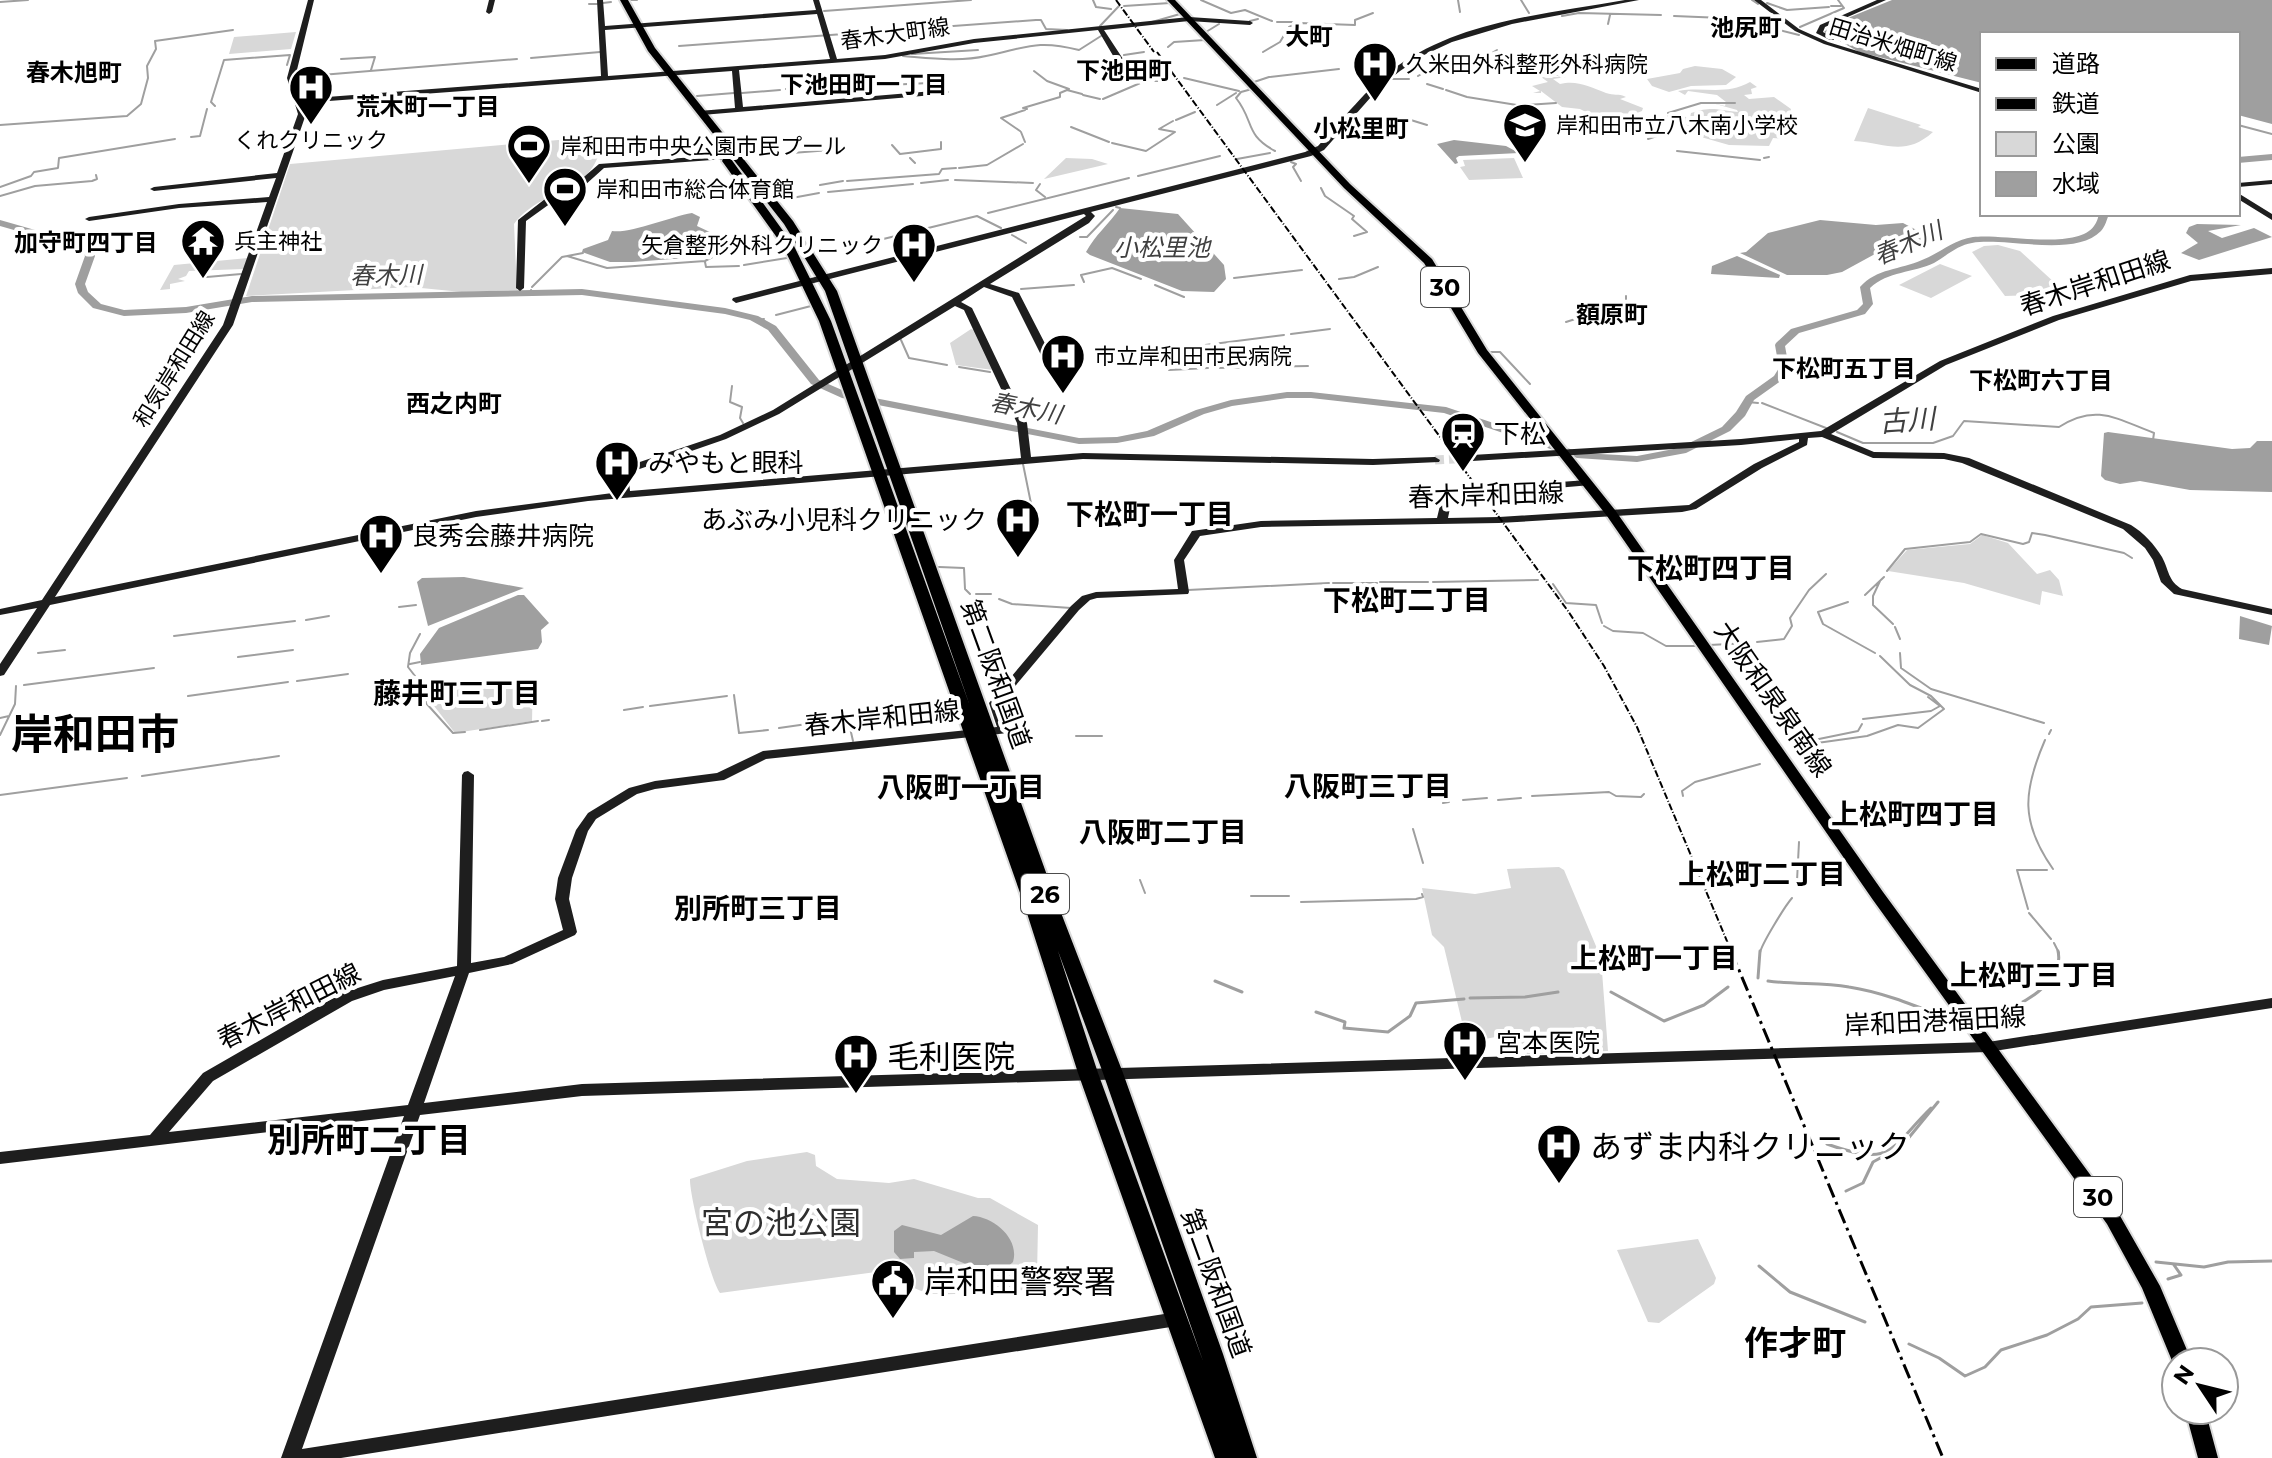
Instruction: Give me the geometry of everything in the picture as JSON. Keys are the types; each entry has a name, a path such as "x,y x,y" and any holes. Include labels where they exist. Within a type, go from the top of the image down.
{"highway":[{"name":"第二阪和国道","path":"616,0 631,26 730,157 797,232 825,278 876,412 887,471"},
{"name":"第二阪和国道","path":"624,0 631,26"},
{"name":"第二阪和国道","path":"666,73 702,113 808,282 855,407 887,471 988,732 1113,1073 1226,1428 1227,1458"},
{"name":"第二阪和国道","path":"988,732 1034,907 1088,1073 1177,1319 1226,1428 1245,1458"},
{"name":"26","path":"1218,1458 1226,1428 1250,1444 1254,1458"}],"main road":[{"name":"大阪和泉泉南線","path":"1171,0 1347,186 1428,261 1482,351 1611,513 1878,896 2120,1228 2151,1286 2175,1346"},
{"path":"2199,1426 2208,1458"}],"street":[{"name":"和気岸和田線","path":"0,673 219,340 238,300 302,114 291,78 311,0"},
{"path":"489,12 492,0"},
{"path":"300,101 605,78 600,0"},
{"path":"816,0 834,61"},
{"path":"736,300 1315,152 1386,78 1433,48 1496,28 1636,0"},
{"name":"田治米畑町線","path":"1757,0 1797,30 1837,48 1980,90"},
{"path":"1837,48 1843,45 1819,33 1820,28 1883,0"},
{"path":"602,28 820,12"},
{"name":"春木大町線","path":"605,78 885,57 974,41 1189,19 1250,23"},
{"path":"1100,28 1119,59"},
{"path":"735,68 739,109"},
{"path":"702,113 945,92"},
{"path":"520,288 522,220 548,201 581,184 602,166 730,157"},
{"path":"154,189 281,175"},
{"path":"2240,185 2272,182"},
{"path":"2240,196 2272,218"},
{"path":"89,219 179,206 273,199"},
{"path":"625,495 623,471 739,430 812,390 1091,218 1086,212"},
{"name":"春木岸和田線","path":"155,1139 198,1086 241,1055 347,997 383,985 507,961 570,932 562,899 565,878 582,830 592,816 633,791 655,785 720,777 763,755 988,732 999,696 1083,600 1104,594 1184,592 1179,560 1192,537 1199,532 1247,525 1442,521 1692,507 1758,466 1804,443 1803,436 1823,434 1943,363 2056,318 2190,278 2272,271"},
{"path":"983,284 1016,295 1050,363"},
{"path":"954,302 968,308 1023,426 1026,459"},
{"path":"1823,434 1873,455 1944,456 1965,460 2127,527 2141,536 2157,558 2165,583 2178,592 2272,612"},
{"path":"1472,458 1803,436"},
{"path":"0,612 537,504 1026,459 1117,455 1373,462 1435,460"},
{"path":"1533,487 1587,483"},
{"path":"1442,521 1448,493"},
{"path":"468,775 464,969 291,1458 1177,1319"},
{"name":"岸和田港福田線","path":"155,1139 582,1090 1988,1047 2272,1003"},
{"path":"0,1158 155,1139"}],"green space":[{"path":"296,32 291,49 229,54 234,37"},
{"path":"1695,66 1722,69 1736,77 1726,85 1691,86 1669,92 1652,86 1647,79 1680,73"},
{"path":"1553,74 1566,77 1553,79 1560,84 1589,86 1626,97 1620,99 1643,108 1629,116 1640,117 1643,121 1635,123 1625,116 1606,122 1588,118 1594,116 1580,109 1562,107 1541,91 1533,93 1540,91 1532,86 1548,82 1541,77 1560,77"},
{"path":"1750,82 1757,87 1751,89 1752,94 1744,95 1749,99 1774,97 1791,109 1786,139 1773,138 1769,146 1729,145 1701,137 1707,132 1665,118 1670,113 1690,118 1691,113 1710,109 1738,112 1712,103 1725,106 1726,102 1717,95 1688,91 1685,95 1678,91 1732,89"},
{"path":"1868,108 1921,125 1918,127 1933,132 1923,140 1904,146 1854,141"},
{"path":"603,136 598,156 580,181 540,202 514,224 517,290 462,292 411,287 246,296 290,164"},
{"path":"1066,158 1092,159 1108,164 1044,179"},
{"path":"1514,158 1523,178 1469,180 1460,167 1465,166 1463,160"},
{"path":"1998,245 2020,251 2067,294 2005,296 1972,252 1984,246"},
{"path":"248,258 244,269 189,271 178,279 185,281 170,284 170,289 160,290 174,265"},
{"path":"1940,264 1972,276 1931,298 1899,285"},
{"path":"971,329 975,330 993,370 956,365 950,343"},
{"path":"1196,346 1208,365 1167,367 1156,352"},
{"path":"1982,535 2008,543 2037,574 2050,570 2059,580 2063,596 2042,591 2040,605 1964,583 1888,571 1907,550 1970,544"},
{"path":"533,678 532,721 455,733 424,693"},
{"path":"1559,867 1564,870 1601,958 1608,1051 1527,1054 1516,1033 1475,1041 1473,1023 1462,1022 1444,947 1432,935 1422,888 1475,894 1511,888 1507,869"},
{"name":"宮の池公園","path":"807,1152 815,1155 816,1166 837,1179 889,1183 914,1179 978,1198 990,1198 1038,1225 1037,1276 1063,1279 1063,1284 1018,1291 937,1294 921,1291 876,1272 720,1293 701,1236 690,1179 747,1161"},
{"path":"1698,1239 1716,1278 1714,1284 1659,1323 1648,1322 1617,1250"}],"water":[{"path":"1892,0 2272,0 2272,124 2240,116 2240,32 1980,32 1980,82 1859,52 1824,32 1833,24"},
{"path":"1454,140 1506,146 1519,153 1459,156 1455,164 1437,144"},
{"name":"小松里池","path":"1120,208 1178,214 1224,265 1226,279 1214,292 1182,291 1090,255 1086,252"},
{"path":"692,213 700,217 697,226 731,242 699,257 632,262 610,262 582,252 608,240 612,231 629,230"},
{"path":"1820,220 1876,225 1903,223 1932,238 1875,254 1842,272 1827,275 1787,275 1740,253 1746,252 1768,233"},
{"path":"2197,224 2241,225 2208,231 2222,238 2254,228 2272,237 2199,260 2181,253 2198,243 2186,233 2189,227"},
{"path":"1737,256 1780,275 1779,278 1711,274 1712,266"},
{"path":"2104,433 2232,449 2250,448 2257,441 2272,441 2272,492 2190,490 2140,481 2120,484 2105,480 2101,476"},
{"path":"464,577 524,588 428,626 417,582 422,578"},
{"path":"524,595 549,623 541,630 542,642 538,649 421,665 420,654 439,628"},
{"path":"2240,616 2272,626 2269,645 2239,639"},
{"path":"973,1216 997,1225 1013,1245 1013,1262 1003,1271 983,1271 934,1251 914,1252 914,1258 900,1259 894,1252 894,1231 902,1225 941,1235"}],"waterway":[{"path":"0,2 28,0"},
{"path":"631,0 637,0"},
{"path":"824,11 971,0"},
{"path":"1093,0 1096,7 1111,9"},
{"path":"1201,0 1231,13 1245,10 1272,21"},
{"path":"1458,0 1460,12"},
{"path":"1521,0 1529,13"},
{"path":"1752,0 1758,4"},
{"path":"1800,27 1844,8 1838,0"},
{"path":"603,3 611,2"},
{"path":"1124,6 1170,3"},
{"path":"1767,3 1787,10 1829,7"},
{"path":"589,4 597,4"},
{"path":"1100,26 1119,6"},
{"path":"1831,6 1841,6"},
{"path":"1263,52 1280,42 1289,27 1299,23 1355,25 1355,20 1373,13"},
{"path":"1562,16 1579,13 1661,15"},
{"path":"1152,22 1180,14"},
{"path":"1608,24 1610,15"},
{"path":"1674,16 1723,18"},
{"path":"1731,18 1799,35"},
{"path":"1754,23 1767,18"},
{"path":"1250,21 1258,19"},
{"path":"679,46 1036,20 1041,20 1046,29 1067,30"},
{"path":"1277,22 1298,22"},
{"path":"1206,32 1219,24"},
{"path":"0,125 127,116 141,104 148,78 147,66 156,49 155,41 233,30"},
{"path":"903,56 966,59 1041,45 1079,50 1101,36"},
{"path":"1168,47 1174,42 1205,40"},
{"path":"916,54 912,54 978,50"},
{"path":"1490,54 1497,50"},
{"path":"531,58 600,52"},
{"path":"1124,55 1144,52"},
{"path":"215,106 211,102 224,60 290,55 287,65"},
{"path":"1470,67 1488,55"},
{"path":"341,59 375,57 371,70"},
{"path":"321,75 517,59"},
{"path":"1438,64 1461,66"},
{"path":"1418,76 1433,67"},
{"path":"1254,82 1269,77 1339,69"},
{"path":"1034,71 1047,81 1069,89"},
{"path":"1184,78 1239,91"},
{"path":"1391,79 1409,79"},
{"path":"1103,99 1145,81 1161,81"},
{"path":"846,87 929,83"},
{"path":"1427,84 1443,89"},
{"path":"786,89 837,86"},
{"path":"1252,89 1241,92 1236,98 1258,139 1275,151"},
{"path":"742,93 780,90"},
{"path":"1027,109 1023,108 1060,97 1060,93 1067,90 1082,94"},
{"path":"1446,90 1467,97 1523,106"},
{"path":"697,96 734,93"},
{"path":"1217,105 1236,93"},
{"path":"1083,95 1100,99"},
{"path":"1526,105 1556,103"},
{"path":"1668,113 1701,103 1735,103"},
{"path":"191,137 200,136 207,109"},
{"path":"1020,131 1001,118 1025,110"},
{"path":"1176,120 1195,112"},
{"path":"1338,134 1355,135 1398,117"},
{"path":"1401,117 1427,125"},
{"path":"1112,143 1146,151 1175,132 1159,129 1173,121"},
{"path":"1654,122 1661,133"},
{"path":"2240,126 2272,134"},
{"path":"1071,127 1109,142"},
{"path":"1366,134 1398,128"},
{"path":"1021,132 1025,142"},
{"path":"1648,139 1657,136"},
{"path":"0,187 31,176 34,172 58,168 59,158 175,139"},
{"path":"892,145 900,154 941,149 941,142"},
{"path":"959,168 987,165 1023,144"},
{"path":"836,150 841,149"},
{"path":"792,153 830,150"},
{"path":"1677,151 1760,160"},
{"path":"1237,159 1270,153"},
{"path":"1138,176 1220,156"},
{"path":"1764,158 1769,157"},
{"name":"春木川","path":"2240,160 2272,157"},
{"path":"910,158 915,163"},
{"path":"1291,162 1296,164 1293,167 1301,181"},
{"path":"847,181 939,174 942,169 956,168"},
{"path":"0,196 35,186 92,181 97,179 96,175"},
{"path":"988,213 1129,178"},
{"path":"921,183 948,180"},
{"path":"955,180 1033,183"},
{"path":"820,185 843,181"},
{"path":"828,192 913,184"},
{"path":"1040,184 1036,190 1045,197"},
{"path":"1321,188 1325,196 1354,216 1352,219 1367,232 1354,236"},
{"path":"781,200 819,193"},
{"path":"1116,207 1120,208"},
{"path":"1080,237 1087,237 1113,210"},
{"path":"867,243 977,216 1001,228"},
{"name":"春木川","path":"0,223 88,251 90,256 80,284 83,293 97,306 124,313 186,310 252,299 582,292 725,311 754,318 772,328 815,382 846,396 1079,441 1117,440 1150,434 1200,412 1231,403 1311,395 1446,410 1581,456 1637,459 1682,451 1726,429 1741,414 1750,398 1778,378 1784,368 1780,345 1795,331 1861,312 1868,304 1865,287 1878,277 1927,262 1971,240 2047,242 2085,237 2098,228 2103,216"},
{"path":"1012,235 1026,243"},
{"path":"567,256 607,268 705,261 737,244 740,238 735,236"},
{"path":"567,256 583,253"},
{"path":"532,287 562,257 567,256"},
{"path":"744,265 787,258"},
{"path":"705,262 706,267 739,266"},
{"path":"1339,279 1354,277 1378,267"},
{"path":"1084,282 1081,275 1112,268 1141,279"},
{"path":"1234,278 1302,270"},
{"path":"207,277 241,274"},
{"path":"1021,289 1074,285"},
{"path":"1155,285 1184,297"},
{"path":"1566,322 1622,304 1626,302 1626,296"},
{"path":"776,315 811,306"},
{"name":"春木川","path":"758,320 764,319"},
{"path":"1291,334 1330,329"},
{"path":"1158,351 1284,335"},
{"path":"901,340 909,358 947,365"},
{"path":"1489,352 1500,352 1530,384"},
{"path":"1216,368 1308,366"},
{"path":"959,367 990,372"},
{"path":"1169,370 1208,368"},
{"path":"732,386 730,402 742,407 740,418 743,423"},
{"name":"古川","path":"1748,402 1758,403"},
{"name":"古川","path":"1762,403 1826,428"},
{"name":"古川","path":"1837,432 1863,443 1933,443 1953,436 1964,421 2059,427 2084,416 2096,415 2117,419 2154,433 2153,440"},
{"path":"1023,464 1036,528"},
{"path":"1887,571 1905,549 1970,542 1981,534 2023,544 2029,542 2032,533 2045,535 2124,553 2132,558"},
{"path":"939,567 964,568 965,589 970,594"},
{"path":"1757,642 1784,639 1792,626 1790,618 1809,590 1826,574"},
{"path":"1865,595 1884,577"},
{"path":"1433,582 1538,580"},
{"path":"1880,581 1873,596 1873,605 1893,624"},
{"path":"1380,582 1428,582"},
{"path":"1188,590 1329,583"},
{"path":"1333,583 1377,583"},
{"path":"1553,584 1566,603 1596,605 1602,623"},
{"path":"976,594 991,594"},
{"path":"999,599 1012,604 1071,608"},
{"path":"1848,602 1818,612 1823,624 1875,653"},
{"path":"399,607 416,605"},
{"path":"306,620 329,616"},
{"path":"174,636 295,621"},
{"path":"1604,626 1613,631 1643,633 1666,646 1698,646"},
{"path":"1895,627 1900,639"},
{"path":"420,634 410,653 408,667 422,685 426,703 453,733 465,732"},
{"path":"1709,645 1750,643"},
{"path":"38,653 65,650"},
{"path":"238,657 293,650"},
{"path":"1900,653 1901,668 1931,689 2044,723"},
{"path":"1817,743 1867,736 1898,725 1918,728 1944,709 1931,696 1910,685 1880,656"},
{"path":"410,664 420,662"},
{"path":"24,685 154,668"},
{"path":"297,681 348,674"},
{"path":"188,696 288,682"},
{"path":"0,735 15,704 16,686"},
{"path":"734,695 739,733 768,730"},
{"path":"650,706 727,696"},
{"path":"1863,719 1931,711 1940,706 1928,697"},
{"path":"624,710 643,707"},
{"path":"0,718 9,716"},
{"path":"779,728 842,719"},
{"path":"848,719 853,741"},
{"path":"542,721 549,720"},
{"path":"480,730 538,721"},
{"path":"1814,740 1858,731 1862,724"},
{"path":"2049,734 2051,730"},
{"path":"1076,736 1102,736"},
{"path":"2045,740 2032,775 2028,806 2035,836 2053,869"},
{"path":"142,776 279,756"},
{"path":"1683,796 1682,791 1695,782 1760,764"},
{"path":"0,795 127,778"},
{"path":"1532,796 1609,792 1616,796 1641,797 1644,794"},
{"path":"1463,800 1487,798"},
{"path":"1498,800 1521,798"},
{"path":"1443,803 1449,802"},
{"path":"1413,829 1423,863"},
{"path":"1797,881 1799,842"},
{"path":"2028,909 2017,870 2047,870"},
{"path":"1140,880 1145,893"},
{"path":"1301,902 1416,899 1423,897 1422,894"},
{"path":"1251,896 1289,896"},
{"path":"1760,953 1792,898"},
{"path":"2029,913 2051,939"},
{"path":"2054,943 2058,951"},
{"path":"1758,978 1760,951"},
{"path":"1995,1014 2028,999 2048,983 2055,973 2058,951"},
{"path":"1215,981 1242,992"},
{"path":"1768,981 1828,985 1878,993 1962,1024"},
{"path":"1611,992 1664,1021 1704,1005 1728,987"},
{"path":"1470,998 1525,997 1558,992"},
{"path":"1316,1012 1345,1022 1344,1028 1388,1032 1410,1016 1416,1003 1464,999"},
{"path":"1978,1024 1997,1025"},
{"path":"1846,1191 1863,1183 1873,1162 1902,1146 1938,1102"},
{"path":"1827,1144 1849,1151 1878,1154 1897,1144 1931,1108"},
{"path":"2156,1262 2204,1267 2228,1262 2272,1261"},
{"path":"2168,1279 2181,1275 2174,1265"},
{"path":"1759,1266 1790,1292 1865,1322"},
{"path":"1909,1344 1939,1358 1965,1376 1985,1367 2001,1350 2047,1335 2078,1319 2091,1307 2142,1303"}],"tunnel":[{"path":"1435,460 1472,458"}],"railway":[{"path":"1116,0 1154,52"},
{"path":"1157,52 1568,611 1604,666 1637,727 1732,953"},
{"path":"1731,951 1943,1458"}],"place":[{"name":"久米田外科整形外科病院","path":"1375,103"},
{"name":"くれクリニック","path":"311,126"},
{"name":"岸和田市立八木南小学校","path":"1525,164"},
{"name":"岸和田市中央公園市民プール","path":"529,185"},
{"name":"岸和田市総合体育館","path":"565,228"},
{"name":"兵主神社","path":"203,280"},
{"name":"矢倉整形外科クリニック","path":"914,284"},
{"name":"市立岸和田市民病院","path":"1063,395"},
{"name":"下松","path":"1463,473"},
{"name":"みやもと眼科","path":"617,502"},
{"name":"あぶみ小児科クリニック","path":"1018,559"},
{"name":"良秀会藤井病院","path":"381,575"},
{"name":"宮本医院","path":"1465,1082"},
{"name":"毛利医院","path":"856,1095"},
{"name":"あずま内科クリニック","path":"1559,1185"},
{"name":"岸和田警察署","path":"893,1320"}],"district":[{"name":"池尻町","path":"1746,27"},
{"name":"大町","path":"1309,36"},
{"name":"下池田町","path":"1124,70"},
{"name":"春木旭町","path":"74,72"},
{"name":"下池田町一丁目","path":"864,84"},
{"name":"荒木町一丁目","path":"428,106"},
{"name":"小松里町","path":"1361,128"},
{"name":"加守町四丁目","path":"86,242"},
{"name":"額原町","path":"1612,314"},
{"name":"下松町五丁目","path":"1844,368"},
{"name":"下松町六丁目","path":"2041,380"},
{"name":"西之内町","path":"454,403"},
{"name":"下松町一丁目","path":"1150,514"},
{"name":"下松町四丁目","path":"1711,568"},
{"name":"下松町二丁目","path":"1407,600"},
{"name":"藤井町三丁目","path":"457,693"},
{"name":"岸和田市","path":"95,734"},
{"name":"八阪町三丁目","path":"1368,786"},
{"name":"八阪町一丁目","path":"961,787"},
{"name":"上松町四丁目","path":"1915,814"},
{"name":"八阪町二丁目","path":"1163,832"},
{"name":"上松町二丁目","path":"1762,874"},
{"name":"別所町三丁目","path":"758,908"},
{"name":"上松町一丁目","path":"1654,958"},
{"name":"上松町三丁目","path":"2034,975"},
{"name":"別所町二丁目","path":"369,1140"},
{"name":"作才町","path":"1795,1343"}]}
